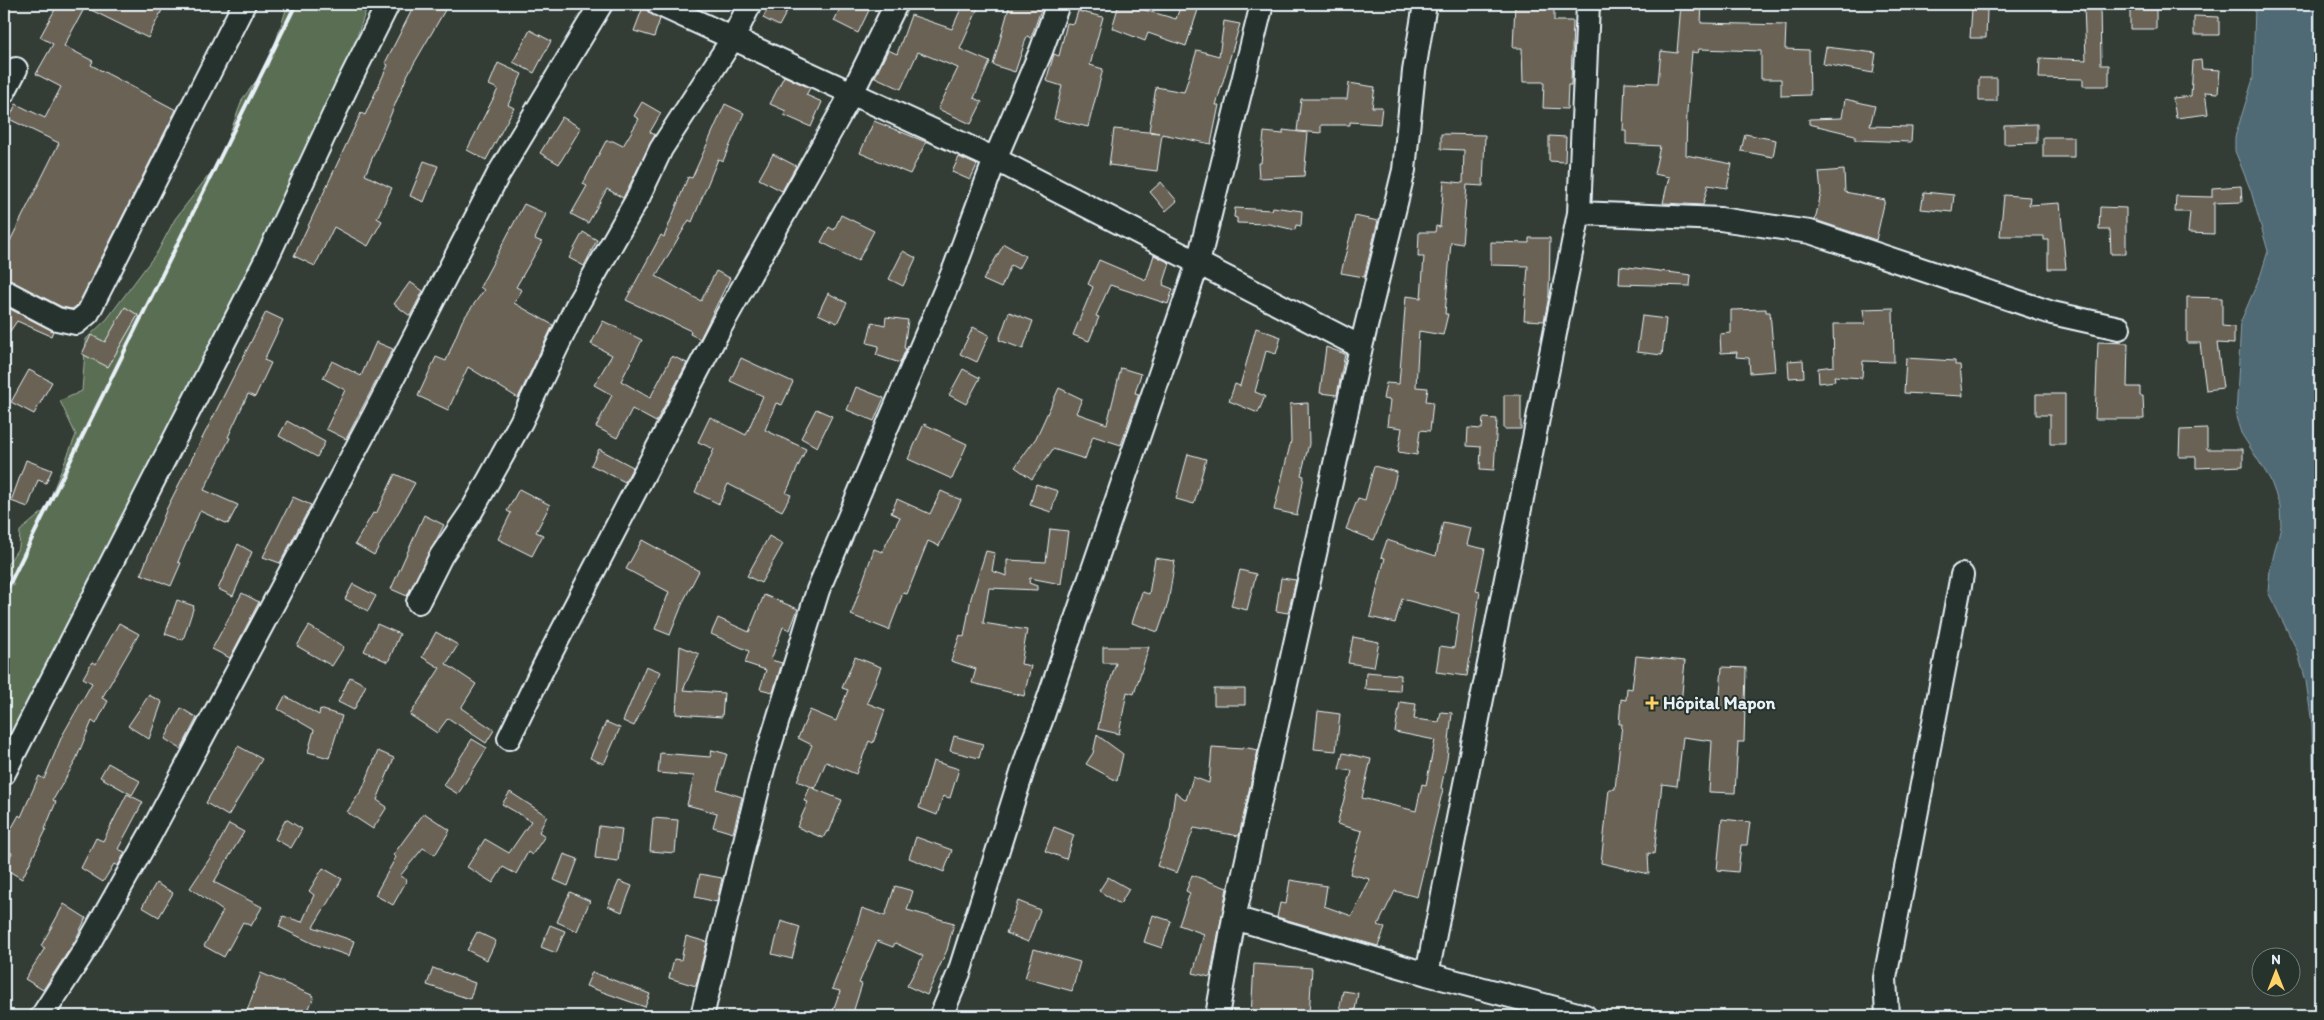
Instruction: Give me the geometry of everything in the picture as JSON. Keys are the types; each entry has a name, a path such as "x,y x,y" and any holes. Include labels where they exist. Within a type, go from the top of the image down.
{"street":[{"path":"4,291 57,319 76,323 88,313 244,4"},
{"path":"4,773 266,260 349,82 388,4"},
{"path":"42,1016 86,948 150,835 373,417 498,175 601,4"},
{"path":"658,4 995,159 1361,346"},
{"path":"418,602 441,556 475,505 521,422 576,306 639,196 661,149 733,38 750,4"},
{"path":"509,738 544,666 720,328 852,93 896,4"},
{"path":"702,1016 763,768 818,590 955,267 995,159 1041,51 1058,4"},
{"path":"940,1016 959,973 1028,754 1198,263 1262,4"},
{"path":"1217,1016 1234,918 1361,346 1404,170 1414,71 1425,4"},
{"path":"1427,974 1579,213 1588,4"},
{"path":"4,92 16,69"},
{"path":"1579,213 1720,219 1810,232 2052,313 2119,328"},
{"path":"1887,1016 1885,978 1962,575"},
{"path":"1234,918 1427,974 1585,1016"}],"green space":[{"path":"288,4 368,4 342,81 17,759 4,749 4,585 14,585 5,568 19,547 20,531 45,510 76,435 60,401 82,391 86,339 107,319 158,251 175,219 219,162 243,98 268,66"}],"water":[{"path":"2255,4 2320,4 2320,901 2315,838 2312,724 2306,681 2297,650 2268,592 2270,570 2281,526 2280,506 2270,479 2241,433 2236,417 2241,321 2261,274 2268,251 2251,191 2235,151 2235,137 2253,79"}],"building":[{"path":"58,4 165,4 148,38 85,7 64,46 93,61 91,65 176,110 78,305 72,309 62,307 4,277 4,253 59,143 9,119 16,104 45,118 61,87 36,74 53,44 40,37"},
{"path":"415,4 433,4 445,10 408,74 365,175 392,188 377,218 382,221 368,246 334,227 315,266 294,256 361,113 365,115 388,65 385,63"},
{"path":"770,4 791,4 779,26 763,18"},
{"path":"842,4 872,4 858,33 834,21"},
{"path":"963,4 980,4 960,49 990,62 974,98 982,102 971,124 938,109 958,68 918,52 901,89 875,77 888,50 897,54 911,15 952,29"},
{"path":"1010,4 1032,4 1042,7 1031,38 1027,36 1015,72 993,65"},
{"path":"1119,4 1135,4 1134,7 1176,19 1181,4 1200,4 1186,46 1148,33 1145,41 1112,28"},
{"path":"1515,4 1554,4 1554,21 1573,21 1571,85 1568,85 1567,109 1543,108 1544,82 1523,82 1522,48 1513,48"},
{"path":"1681,4 1702,4 1701,23 1786,25 1785,49 1809,50 1810,95 1781,96 1781,79 1761,79 1761,51 1699,49 1698,53 1692,52 1687,111 1686,155 1732,164 1727,188 1708,185 1703,205 1663,203 1669,177 1654,174 1660,146 1626,144 1626,131 1623,131 1625,82 1658,83 1661,51 1677,53"},
{"path":"2084,4 2100,4 2101,65 2109,65 2109,86 2083,86 2083,79 2039,78 2040,58 2086,60"},
{"path":"2130,4 2156,4 2156,29 2130,29"},
{"path":"643,7 660,19 654,37 634,31"},
{"path":"1972,9 1987,10 1986,38 1970,38"},
{"path":"1078,11 1103,17 1090,65 1103,69 1088,127 1054,119 1062,86 1046,81 1054,54 1059,56 1067,23 1074,24"},
{"path":"2194,16 2219,17 2219,35 2194,35"},
{"path":"1224,21 1240,24 1216,105 1219,105 1211,144 1162,134 1157,171 1109,165 1114,129 1159,133 1149,131 1156,87 1184,92 1197,50 1219,56"},
{"path":"530,30 551,41 534,73 513,62"},
{"path":"1826,47 1876,53 1873,73 1823,64"},
{"path":"2201,60 2202,69 2220,70 2218,93 2205,92 2208,114 2176,118 2173,98 2191,96 2193,61"},
{"path":"498,63 522,74 508,105 514,108 486,160 467,150 498,89 489,85"},
{"path":"784,76 810,88 806,95 822,102 811,127 784,115 786,111 770,104"},
{"path":"1979,78 1997,78 1997,101 1979,101"},
{"path":"1349,83 1375,87 1372,107 1382,107 1380,124 1350,122 1350,125 1321,125 1321,133 1297,131 1301,99 1347,99"},
{"path":"1845,99 1875,106 1870,126 1912,127 1911,142 1855,140 1855,135 1809,124 1809,119 1842,118"},
{"path":"642,102 661,113 650,132 655,135 623,198 607,189 588,223 571,214 587,186 583,184 606,141 613,141 623,146 639,119 634,116"},
{"path":"725,104 744,113 723,161 718,159 692,222 689,220 656,276 701,301 716,271 730,278 700,339 690,334 691,331 626,300 661,235 664,237 688,177 692,178"},
{"path":"562,117 581,128 559,164 540,153"},
{"path":"874,121 926,142 910,174 860,153"},
{"path":"2037,124 2037,143 2004,144 2004,125"},
{"path":"1283,130 1308,133 1304,176 1259,178 1258,163 1261,163 1264,132 1283,134"},
{"path":"1441,134 1485,135 1483,186 1467,185 1462,244 1451,242 1445,314 1448,314 1443,335 1419,331 1416,387 1428,388 1426,401 1433,402 1430,431 1420,430 1417,455 1398,452 1402,428 1387,426 1390,400 1383,399 1386,383 1399,384 1406,296 1421,298 1424,257 1418,257 1419,232 1435,232 1436,226 1440,227 1444,181 1463,183 1464,150 1441,149"},
{"path":"1745,134 1776,140 1773,157 1741,151"},
{"path":"1549,136 1566,137 1565,162 1549,161"},
{"path":"2043,137 2074,137 2074,157 2043,157"},
{"path":"773,154 796,166 782,191 759,179"},
{"path":"959,157 977,165 970,180 952,172"},
{"path":"424,161 438,166 424,202 410,196"},
{"path":"1844,170 1845,192 1885,200 1876,240 1815,220 1821,193 1819,172"},
{"path":"1161,182 1177,201 1166,211 1150,192"},
{"path":"2241,186 2242,202 2214,203 2214,234 2188,233 2190,212 2175,212 2176,196 2212,197 2212,188"},
{"path":"1924,192 1954,195 1952,212 1921,209"},
{"path":"2004,195 2030,197 2029,205 2060,203 2066,269 2048,269 2048,240 2044,240 2044,236 2000,236"},
{"path":"524,204 546,214 535,239 542,242 516,287 522,290 514,303 553,325 518,398 468,367 448,410 418,396 436,357 446,361 462,321 484,290 480,287"},
{"path":"1273,207 1302,211 1301,226 1296,225 1295,230 1269,224 1237,223 1237,218 1234,217 1235,208 1272,210"},
{"path":"2100,207 2126,208 2126,254 2111,254 2110,230 2099,230"},
{"path":"841,215 874,231 858,261 821,242 829,227 834,230"},
{"path":"1355,216 1378,221 1364,277 1341,273"},
{"path":"583,232 597,240 584,266 569,258"},
{"path":"1529,238 1550,238 1549,296 1544,321 1524,320 1528,266 1491,265 1491,242 1529,243"},
{"path":"1004,244 1025,256 1018,269 1011,265 1001,288 983,280"},
{"path":"903,251 916,258 903,286 889,279"},
{"path":"1154,255 1170,263 1163,285 1173,289 1168,304 1110,285 1096,316 1099,317 1089,341 1073,335 1093,287 1088,284 1099,260 1146,280"},
{"path":"1620,266 1691,275 1690,286 1619,284"},
{"path":"410,282 423,291 410,316 394,304"},
{"path":"828,293 847,303 837,323 818,314"},
{"path":"2187,297 2222,298 2222,326 2234,327 2234,344 2217,343 2223,388 2206,390 2200,343 2187,343"},
{"path":"4,306 53,331 51,336 17,321 4,340"},
{"path":"125,307 138,315 108,367 82,354 91,335 105,342"},
{"path":"1893,308 1894,362 1863,361 1862,378 1834,376 1835,381 1819,383 1818,368 1834,366 1833,324 1865,324 1863,309"},
{"path":"1766,309 1766,312 1770,312 1775,371 1750,373 1749,358 1736,357 1737,352 1721,353 1720,334 1731,333 1731,310"},
{"path":"266,312 283,320 264,360 271,363 255,397 248,394 228,437 230,438 204,490 238,505 228,524 200,511 178,562 181,563 171,586 141,574 167,508"},
{"path":"1009,312 1033,321 1023,349 999,340"},
{"path":"1642,316 1666,319 1662,355 1637,352"},
{"path":"886,317 908,320 904,348 906,349 900,363 876,355 879,346 867,343 872,322 885,325"},
{"path":"603,321 642,340 621,381 650,398 672,356 687,363 656,422 632,409 617,438 596,427 612,395 594,385 612,355 591,344"},
{"path":"973,327 989,335 977,362 960,354"},
{"path":"1256,328 1281,337 1276,354 1266,351 1255,392 1265,396 1258,413 1229,401 1235,384 1240,386"},
{"path":"376,342 393,349 346,439 326,429 345,390 323,378 332,361 361,376"},
{"path":"2098,342 2128,343 2127,387 2140,387 2140,396 2143,396 2144,419 2095,419"},
{"path":"1326,347 1345,354 1337,395 1320,393"},
{"path":"741,358 793,382 782,405 776,403 765,430 806,449 786,493 791,495 782,511 728,484 719,504 695,492 714,449 698,442 710,417 746,435 763,396 730,381"},
{"path":"1906,358 1955,361 1955,365 1960,365 1963,396 1904,393"},
{"path":"1803,360 1804,377 1789,378 1788,361"},
{"path":"1121,368 1141,374 1135,393 1139,394 1121,445 1093,436 1085,459 1053,449 1032,479 1015,467 1036,438 1059,388 1082,399 1076,413 1107,424"},
{"path":"963,369 980,378 966,404 949,395"},
{"path":"29,370 52,382 34,414 11,402"},
{"path":"856,387 884,398 874,421 847,410"},
{"path":"2036,394 2065,394 2065,444 2050,444 2050,415 2036,415"},
{"path":"1504,395 1521,395 1521,429 1504,429"},
{"path":"1308,403 1309,444 1301,475 1304,476 1297,515 1274,510 1291,441 1290,404"},
{"path":"816,409 832,416 817,447 801,438"},
{"path":"1483,418 1497,419 1494,470 1480,469 1481,447 1467,446 1468,428 1482,429"},
{"path":"287,421 325,442 317,457 279,436"},
{"path":"924,424 967,444 952,479 908,459"},
{"path":"2207,429 2207,449 2243,449 2243,466 2196,468 2196,457 2179,457 2180,430"},
{"path":"599,449 633,467 625,482 591,465"},
{"path":"1188,454 1206,459 1194,504 1176,499"},
{"path":"26,460 52,470 46,483 38,480 28,507 11,501"},
{"path":"1374,466 1397,472 1390,500 1374,540 1346,529 1358,498 1365,500"},
{"path":"395,474 415,483 374,555 355,544 373,513 376,514"},
{"path":"1036,484 1058,491 1051,512 1030,505"},
{"path":"519,489 550,505 536,532 543,535 532,556 498,539 511,513 507,511"},
{"path":"941,491 961,500 939,546 928,541 907,594 903,593 889,630 851,615 874,549 882,552 900,517 891,513 897,499 930,514"},
{"path":"293,497 311,505 280,563 263,557"},
{"path":"424,515 444,525 407,596 391,589"},
{"path":"1443,522 1471,528 1467,545 1485,549 1476,591 1480,592 1467,676 1436,672 1440,646 1454,648 1459,614 1402,599 1395,623 1370,617 1385,558 1381,557 1387,540 1436,556"},
{"path":"1050,529 1068,531 1061,584 1030,578 1029,583 1037,586 1037,590 989,588 983,623 1027,630 1021,664 1031,666 1024,696 972,683 976,669 951,661 960,635 964,637 971,598 986,551 995,553 992,571 1007,576 1007,560 1046,562"},
{"path":"769,536 783,544 761,583 747,576"},
{"path":"642,540 699,571 684,600 670,635 655,629 669,592 626,569"},
{"path":"238,544 252,552 233,596 218,589"},
{"path":"1155,558 1175,561 1168,603 1158,632 1132,623 1142,592 1149,594"},
{"path":"1240,570 1256,574 1247,610 1231,606"},
{"path":"1281,578 1296,580 1288,613 1276,611"},
{"path":"353,584 376,596 368,611 345,599"},
{"path":"242,593 259,602 230,658 212,649"},
{"path":"764,595 798,609 790,630 783,627 771,660 782,663 773,692 760,689 766,670 745,663 749,651 711,634 718,618 749,632"},
{"path":"177,600 194,606 183,640 165,634"},
{"path":"119,623 139,634 102,698 108,701 96,724 92,721 75,762 53,800 56,802 46,830 22,879 4,868 12,853 4,849 4,842 19,815 21,817 39,776 44,779 62,736 92,683 83,678 92,662 96,664"},
{"path":"377,624 400,634 388,662 364,651"},
{"path":"309,626 344,647 332,666 297,646"},
{"path":"436,632 458,645 446,664 476,684 461,708 494,730 486,743 448,718 437,733 410,715 440,668 422,657"},
{"path":"1353,637 1379,642 1374,667 1348,663"},
{"path":"680,646 699,654 683,690 724,693 722,717 676,714"},
{"path":"1103,647 1149,647 1134,694 1127,692 1119,734 1098,729 1103,704 1116,663 1103,663"},
{"path":"1636,656 1685,661 1681,704 1719,706 1722,667 1746,668 1744,742 1738,742 1735,793 1709,792 1712,741 1683,737 1677,786 1662,784 1654,854 1648,853 1649,874 1601,863 1609,789 1615,789 1622,724 1619,724 1621,699 1626,700 1627,688 1632,689"},
{"path":"855,657 881,667 867,703 885,710 873,743 869,741 856,774 826,762 815,788 797,781 812,745 798,738 810,710 836,721 848,690 842,688"},
{"path":"646,666 661,672 634,726 623,721"},
{"path":"1366,672 1401,675 1400,691 1365,689"},
{"path":"350,677 366,685 354,710 338,702"},
{"path":"1214,689 1245,689 1245,705 1214,705"},
{"path":"149,695 162,702 149,739 128,726"},
{"path":"285,696 319,715 320,709 342,716 329,758 308,752 314,730 278,709"},
{"path":"1400,702 1416,704 1414,719 1439,722 1441,712 1452,713 1447,759 1441,788 1443,789 1417,897 1395,891 1378,925 1385,928 1378,946 1277,917 1280,903 1286,904 1290,880 1327,886 1324,906 1352,916 1370,879 1350,874 1362,831 1337,824 1352,771 1339,769 1343,753 1371,759 1362,798 1416,811 1422,784 1426,785 1435,740 1395,732"},
{"path":"181,708 197,718 181,749 165,739"},
{"path":"1318,711 1340,714 1336,751 1314,749"},
{"path":"606,722 620,728 604,764 590,758"},
{"path":"1097,735 1123,754 1117,781 1086,764 1093,753"},
{"path":"954,736 983,744 979,758 950,751"},
{"path":"472,739 487,748 458,794 443,785"},
{"path":"238,746 262,759 228,816 206,803"},
{"path":"1212,747 1242,749 1243,747 1258,750 1239,836 1194,828 1177,873 1157,866 1170,830 1175,792 1186,800 1193,777 1209,783"},
{"path":"712,750 727,754 717,789 742,797 733,833 713,827 717,813 687,805 694,776 658,773 660,753 710,757"},
{"path":"378,751 394,758 377,800 387,807 373,829 347,812 363,788"},
{"path":"933,761 959,769 950,798 943,796 937,815 919,808"},
{"path":"108,763 140,781 132,795 100,777"},
{"path":"810,787 842,800 829,832 827,831 823,838 797,827 808,802 804,801"},
{"path":"510,792 547,816 539,832 545,836 532,855 528,852 516,874 503,867 493,883 467,867 485,839 509,853 531,821 502,804"},
{"path":"127,794 143,802 118,849 125,852 118,866 114,864 103,882 81,868 96,838 103,841"},
{"path":"424,813 450,830 435,855 423,848 400,876 407,880 393,905 375,895 396,857 393,855"},
{"path":"653,818 678,820 675,853 650,851"},
{"path":"286,819 302,829 291,848 275,839"},
{"path":"1722,819 1750,822 1747,845 1741,845 1738,872 1717,870"},
{"path":"229,824 244,832 214,882 262,907 251,926 243,922 224,957 204,946 223,911 190,888 214,852"},
{"path":"599,826 622,829 618,861 595,858"},
{"path":"1054,827 1074,835 1066,859 1045,851"},
{"path":"916,837 952,850 944,872 909,858"},
{"path":"564,854 578,859 568,886 554,880"},
{"path":"323,868 342,879 313,927 354,941 349,956 314,944 279,927 283,916 302,922 314,895 309,891"},
{"path":"700,874 722,878 717,902 695,897"},
{"path":"1192,875 1227,888 1210,977 1193,973 1204,934 1179,925 1190,893 1186,891"},
{"path":"1108,877 1129,889 1120,904 1099,891"},
{"path":"619,881 632,886 622,912 608,906"},
{"path":"156,883 173,893 159,917 142,907"},
{"path":"895,886 913,891 907,910 954,923 947,950 927,995 907,986 923,956 895,943 893,947 877,941 859,983 862,984 852,1016 831,1016 840,991 832,989 862,908 885,916"},
{"path":"570,892 590,901 577,931 557,922"},
{"path":"1018,901 1040,910 1028,942 1006,933"},
{"path":"64,904 86,918 75,941 43,990 25,979 45,948 41,946"},
{"path":"1153,915 1171,921 1162,948 1144,942"},
{"path":"781,921 800,927 792,959 772,954"},
{"path":"550,925 565,931 556,953 541,947"},
{"path":"477,932 496,941 487,960 467,950"},
{"path":"686,936 707,942 696,986 669,978 674,959 681,960"},
{"path":"1034,949 1080,962 1072,991 1025,978"},
{"path":"1254,964 1312,968 1309,1016 1251,1016"},
{"path":"433,968 475,983 470,999 427,985"},
{"path":"592,972 650,994 645,1007 586,986"},
{"path":"261,973 314,996 306,1016 245,1016"},
{"path":"1343,991 1358,993 1354,1016 1338,1016"}],"railway":[{"path":"4,595 296,4"}],"place":[{"name":"Hôpital Mapon","path":"1652,703"}]}
